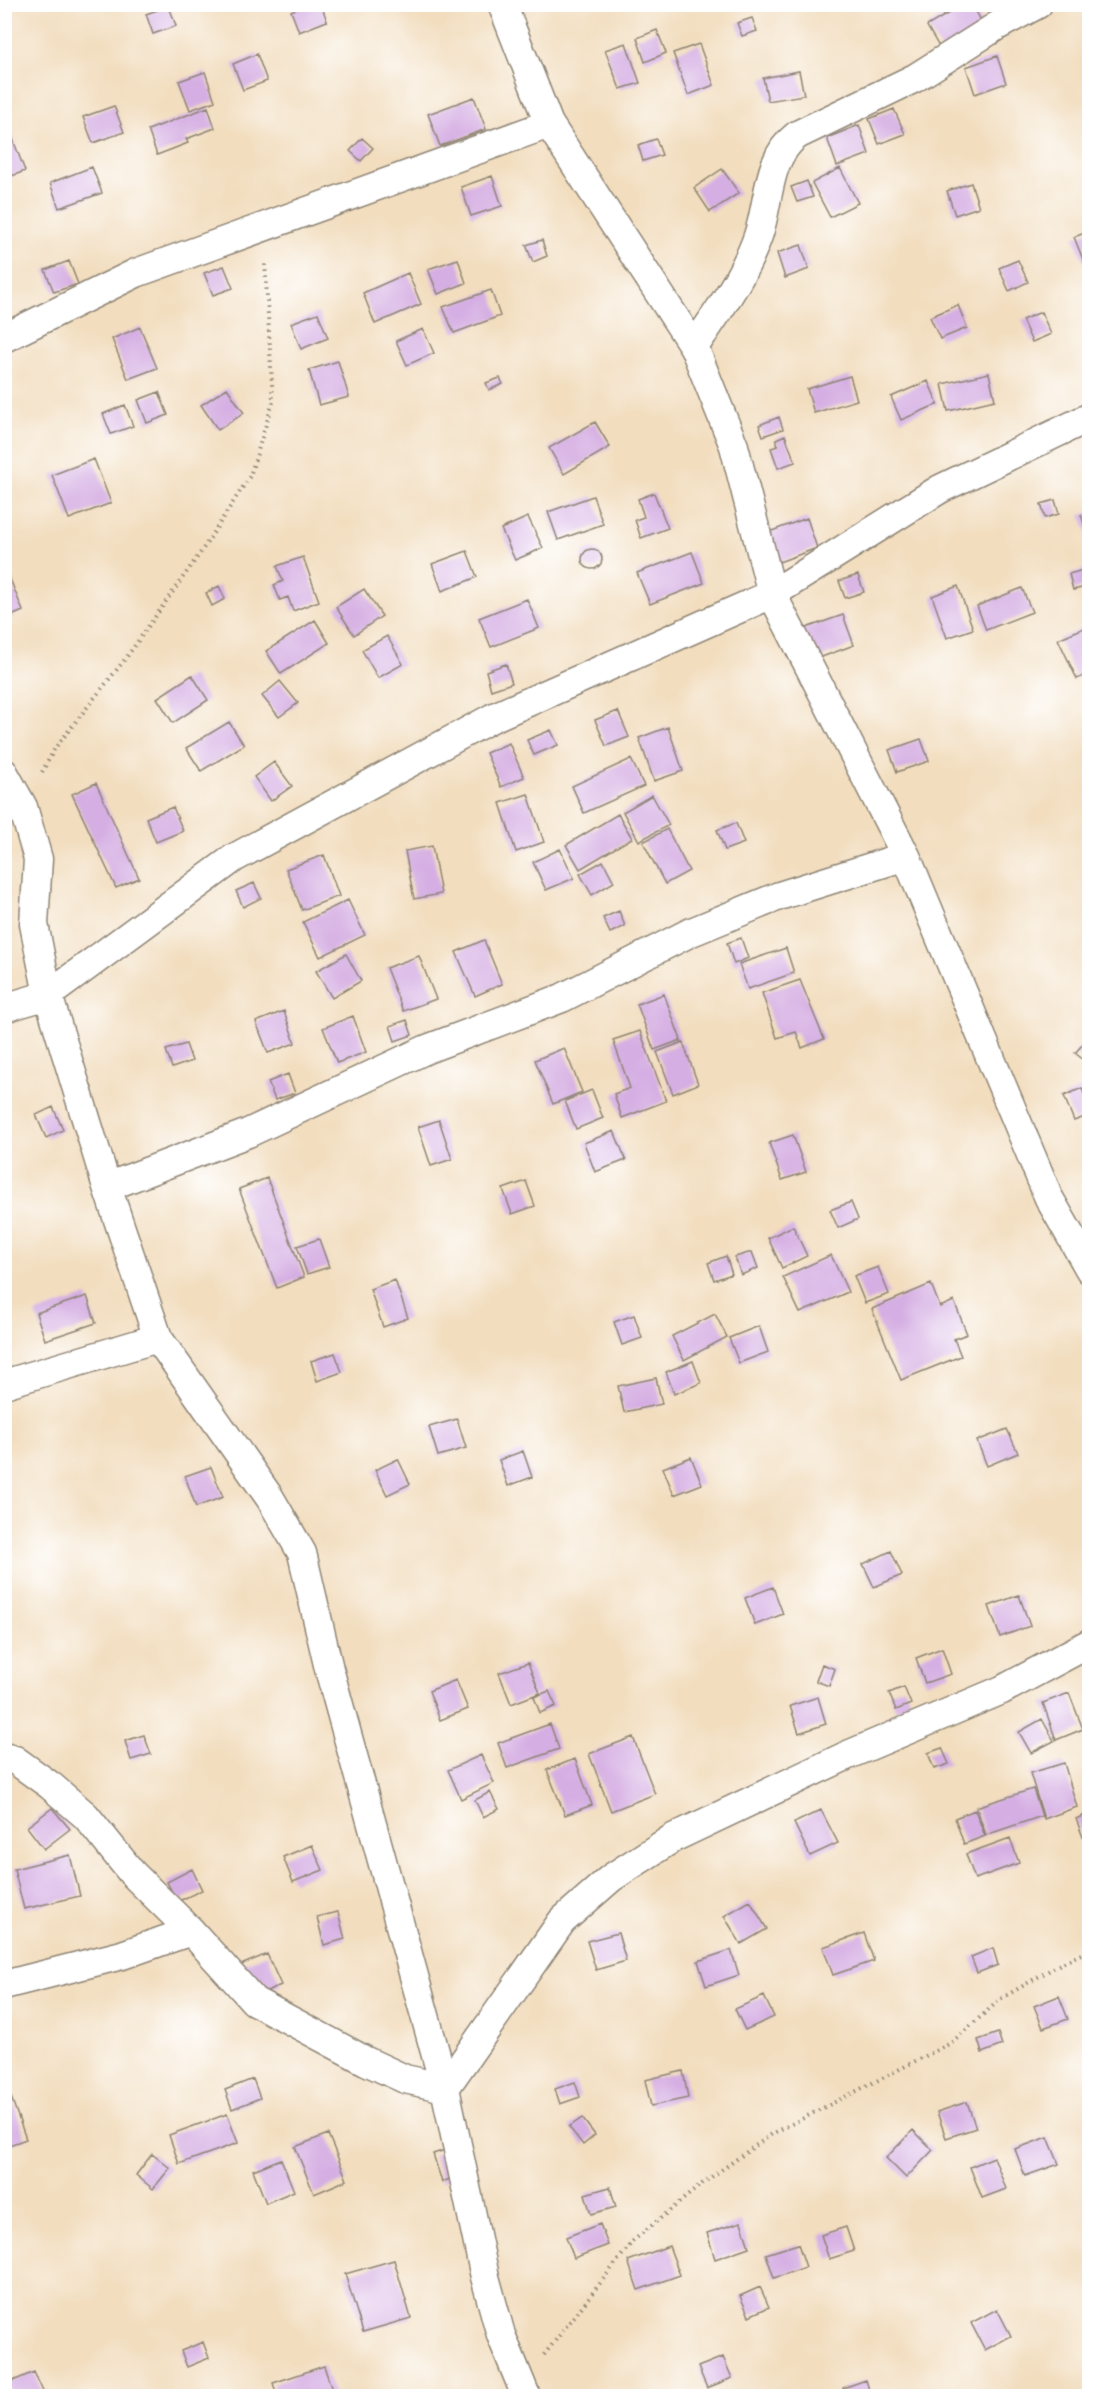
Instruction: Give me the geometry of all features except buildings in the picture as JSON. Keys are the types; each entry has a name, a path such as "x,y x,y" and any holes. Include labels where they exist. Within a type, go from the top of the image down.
{"street":[{"path":"502,4 549,124 694,347 734,446 772,594 906,856 1049,1198 1089,1270"},
{"path":"694,347 734,287 758,236 776,160 784,145 797,135 915,78 997,26 1038,4"},
{"path":"4,338 136,273 549,124"},
{"path":"4,1008 48,995 234,858 492,718 772,594 940,489 1089,417"},
{"path":"4,773 23,807 38,859 34,924 48,995 107,1187 158,1338 270,1498 302,1553 329,1669 444,2088 485,2277 501,2335 524,2390"},
{"path":"107,1187 248,1133 427,1049 562,998 689,933 779,896 906,856"},
{"path":"4,1384 158,1338"},
{"path":"444,2088 562,1921 611,1878 682,1834 848,1755 1002,1690 1089,1643"},
{"path":"4,1757 15,1760 51,1785 86,1816 132,1873 191,1931 254,2001 366,2061 405,2079 444,2088"},
{"path":"4,1985 122,1955 191,1931"}],"path":[{"path":"23,807 55,748 126,658 201,552 250,476 273,402 263,227"},
{"path":"524,2390 633,2241 703,2183 772,2134 951,2043 1002,1998 1089,1950"}]}
